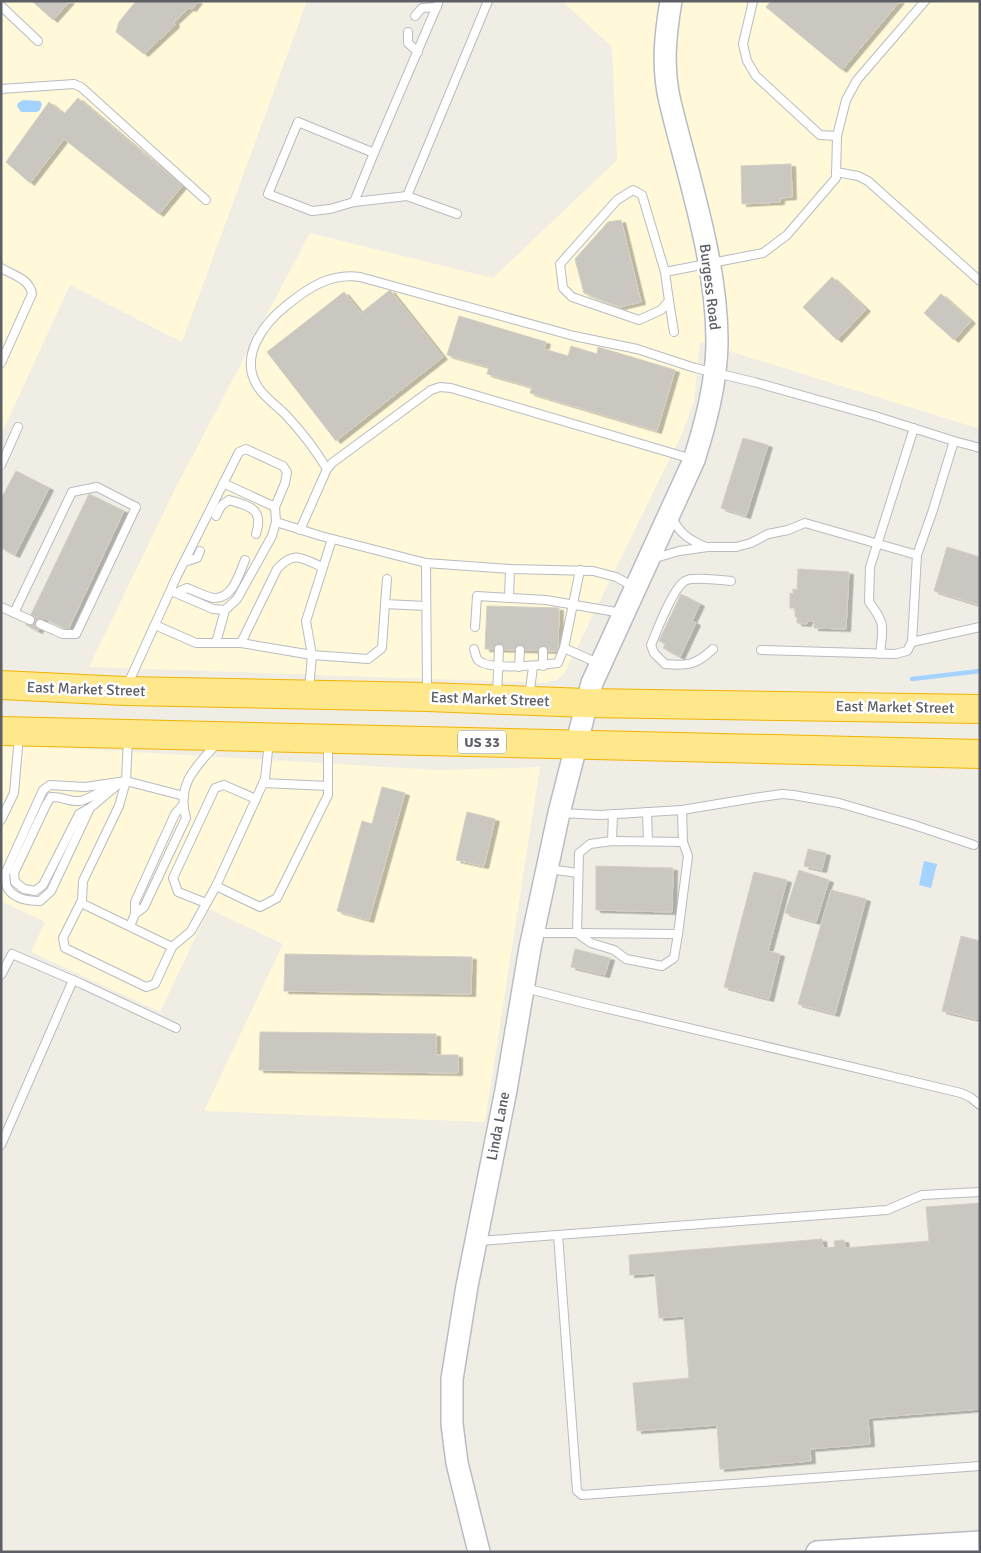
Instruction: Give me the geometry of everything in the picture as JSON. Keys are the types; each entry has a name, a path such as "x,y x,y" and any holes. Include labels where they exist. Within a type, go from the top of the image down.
{"highway":[{"name":"East Market Street","path":"1,685 226,694 980,709"},
{"path":"10,731 103,719 114,714 125,691"},
{"path":"128,734 137,718 147,709 175,706 205,706 226,694"},
{"path":"918,707 980,700"},
{"name":"US 33","path":"10,731 576,744 974,756"}],"street":[{"name":"Burgess Road","path":"586,702 592,684 694,460 705,427 714,373 716,320 710,264 666,79 665,42 671,1"},
{"name":"Linda Lane","path":"478,1552 457,1463 452,1424 451,1397 454,1361 533,933 586,702"},
{"path":"817,1552 980,1542"}],"lane":[{"path":"407,196 488,1"},
{"path":"753,1 743,44 747,62 756,76 820,134 837,136"},
{"path":"664,272 763,253 787,235 836,178 837,136 846,100 857,80 925,1"},
{"path":"354,202 438,4"},
{"path":"415,16 422,8 438,4"},
{"path":"1,6 38,41"},
{"path":"408,32 408,43 418,52"},
{"path":"1,89 74,84 81,87 206,200"},
{"path":"374,153 298,122 268,194 312,211 330,210 354,202 407,196 457,214"},
{"path":"836,172 858,176 868,181 980,281"},
{"path":"669,301 660,310 639,320 572,297 563,288 560,264 618,200 633,190 642,195 664,272 669,301 674,332"},
{"path":"1,268 27,282 32,294 1,364"},
{"path":"327,469 303,435 258,388 250,362 252,351 263,329 275,316 307,290 318,283 332,278 360,277 574,336 637,349 714,373 754,382 980,448"},
{"path":"300,530 327,469 431,390 445,387 694,460"},
{"path":"1,465 4,449 18,427"},
{"path":"880,654 884,627 880,616 869,602 870,568 914,428"},
{"path":"761,650 880,654 895,654 907,651 912,642 917,554 954,441"},
{"path":"125,691 154,625 174,592 184,562 223,483 239,452 246,449 283,466 287,472 275,507 276,522 272,536 243,589 225,610 216,642"},
{"path":"223,483 275,507"},
{"path":"14,613 72,492 97,487 136,507 76,634 63,634 40,624"},
{"path":"216,516 221,506 228,500 242,504 254,510 259,516 260,524 256,534"},
{"path":"670,515 682,534 708,547"},
{"path":"276,522 332,539 426,563 510,569 593,571 609,574 636,588"},
{"path":"649,560 679,551 708,547 736,548 752,543 768,534 788,530 805,523 917,554"},
{"path":"308,695 312,655 306,621 332,539"},
{"path":"184,562 197,558 200,551"},
{"path":"241,643 277,569 286,560 299,557 322,567"},
{"path":"174,592 188,588 213,598 225,596 233,587 245,560"},
{"path":"426,563 427,697"},
{"path":"509,598 510,569"},
{"path":"474,649 478,660 482,663 498,666 532,667 558,663 564,648 580,570"},
{"path":"713,649 701,660 692,664 676,665 665,664 654,653 651,645 677,588 685,580 695,578 731,581"},
{"path":"154,625 196,643 241,643 312,655 368,659 382,648 387,579"},
{"path":"174,592 213,609 225,610"},
{"path":"475,627 477,596 509,598 524,603 573,603 624,614"},
{"path":"499,606 500,597"},
{"path":"385,604 426,606"},
{"path":"1,607 30,620"},
{"path":"912,642 980,627"},
{"path":"564,648 601,664"},
{"path":"497,700 499,650"},
{"path":"519,667 520,650"},
{"path":"543,651 543,666"},
{"path":"529,701 532,667"},
{"path":"1,820 14,793 10,731"},
{"path":"128,734 120,782 119,806 83,881 82,900 63,938 65,948 146,987 155,984 172,947 191,931 216,886 265,779 269,737"},
{"path":"130,926 135,914 144,907 186,818 182,806 190,775 223,736"},
{"path":"216,886 260,907 277,898 328,795 328,738"},
{"path":"120,782 90,808 79,814 43,885 34,891 24,889 15,882 14,873 51,797 58,796 79,801 120,782"},
{"path":"90,808 50,891 40,901 26,901 14,895 7,887 5,874 43,790 50,785 85,787 120,782 184,796"},
{"path":"263,783 328,786"},
{"path":"206,903 178,892 173,878 215,788 224,785 256,798"},
{"path":"559,813 613,814 682,810 782,794 805,796 845,804 974,845"},
{"path":"577,932 591,943 614,950 626,959 662,966 674,958 688,856 683,842 682,810"},
{"path":"647,812 648,842"},
{"path":"612,841 613,814"},
{"path":"577,932 579,853 590,844 612,841 683,842"},
{"path":"547,869 578,873"},
{"path":"80,903 172,947"},
{"path":"533,933 678,934"},
{"path":"1,976 12,954 176,1028"},
{"path":"1,1145 73,980"},
{"path":"523,987 577,1002 961,1094 970,1097 980,1105"},
{"path":"476,1241 887,1210 922,1195 980,1192"},
{"path":"558,1235 578,1491 582,1495 980,1466"}],"shaded area":[{"path":"1,1 307,1 182,342 70,285 1,435"},
{"path":"562,1 980,1 980,429 700,342 694,401 682,434 564,674 556,680 546,683 89,667 177,485 310,233 493,278 617,160 612,47"},
{"path":"1,744 438,770 540,767 485,1122 204,1111 283,944 209,909 160,1012 31,952 45,922 1,901"}],"water":[{"path":"23,100 40,101 42,104 40,110 37,112 21,112 17,106"},
{"path":"924,861 937,864 931,888 919,885"}],"building":[{"path":"32,1 70,1 53,20"},
{"path":"136,1 198,1 192,9 189,8 174,22 175,25 144,54 116,32 119,22"},
{"path":"771,1 900,1 842,70 766,7"},
{"path":"78,98 182,186 159,214 64,139 30,183 6,162 49,102 64,114"},
{"path":"791,164 792,197 780,198 780,202 742,204 741,166"},
{"path":"621,220 641,302 620,307 584,293 575,259 608,222"},
{"path":"832,277 866,309 837,340 803,307"},
{"path":"390,290 443,357 336,441 267,352 344,292 361,313"},
{"path":"941,294 971,321 954,340 924,313"},
{"path":"459,316 546,342 544,349 568,356 571,346 597,354 598,347 675,370 657,431 530,393 532,387 487,374 489,367 447,355"},
{"path":"743,438 768,445 746,516 721,508"},
{"path":"16,471 49,488 15,555 1,548 1,499"},
{"path":"89,494 124,511 68,630 44,618 38,631 26,625"},
{"path":"947,547 980,557 979,605 934,591"},
{"path":"798,569 849,572 846,629 814,628 814,621 807,621 807,624 797,623 795,608 790,608 790,593 793,594 793,589 797,590"},
{"path":"681,594 700,604 692,621 696,623 680,657 663,648 666,644 659,641"},
{"path":"487,606 559,608 558,651 485,649"},
{"path":"382,787 405,793 369,920 337,911 362,821 372,824"},
{"path":"467,812 495,819 484,866 456,860"},
{"path":"808,849 826,853 822,870 804,866"},
{"path":"596,866 673,868 672,912 596,910"},
{"path":"799,870 829,880 816,922 785,913"},
{"path":"754,872 787,880 768,951 780,954 769,999 724,987"},
{"path":"831,890 866,899 835,1014 798,1004"},
{"path":"961,936 980,941 980,1020 942,1011"},
{"path":"575,949 610,958 605,975 571,967"},
{"path":"285,954 472,957 471,994 284,991"},
{"path":"260,1032 436,1034 436,1055 458,1055 458,1073 259,1070"},
{"path":"980,1203 980,1409 868,1418 870,1444 810,1449 811,1461 720,1469 717,1425 637,1431 633,1383 689,1378 684,1316 659,1318 655,1273 630,1275 629,1255 822,1239 823,1248 835,1247 834,1241 844,1240 845,1248 929,1241 926,1207"}],"waterway":[{"path":"912,679 980,671"}]}
